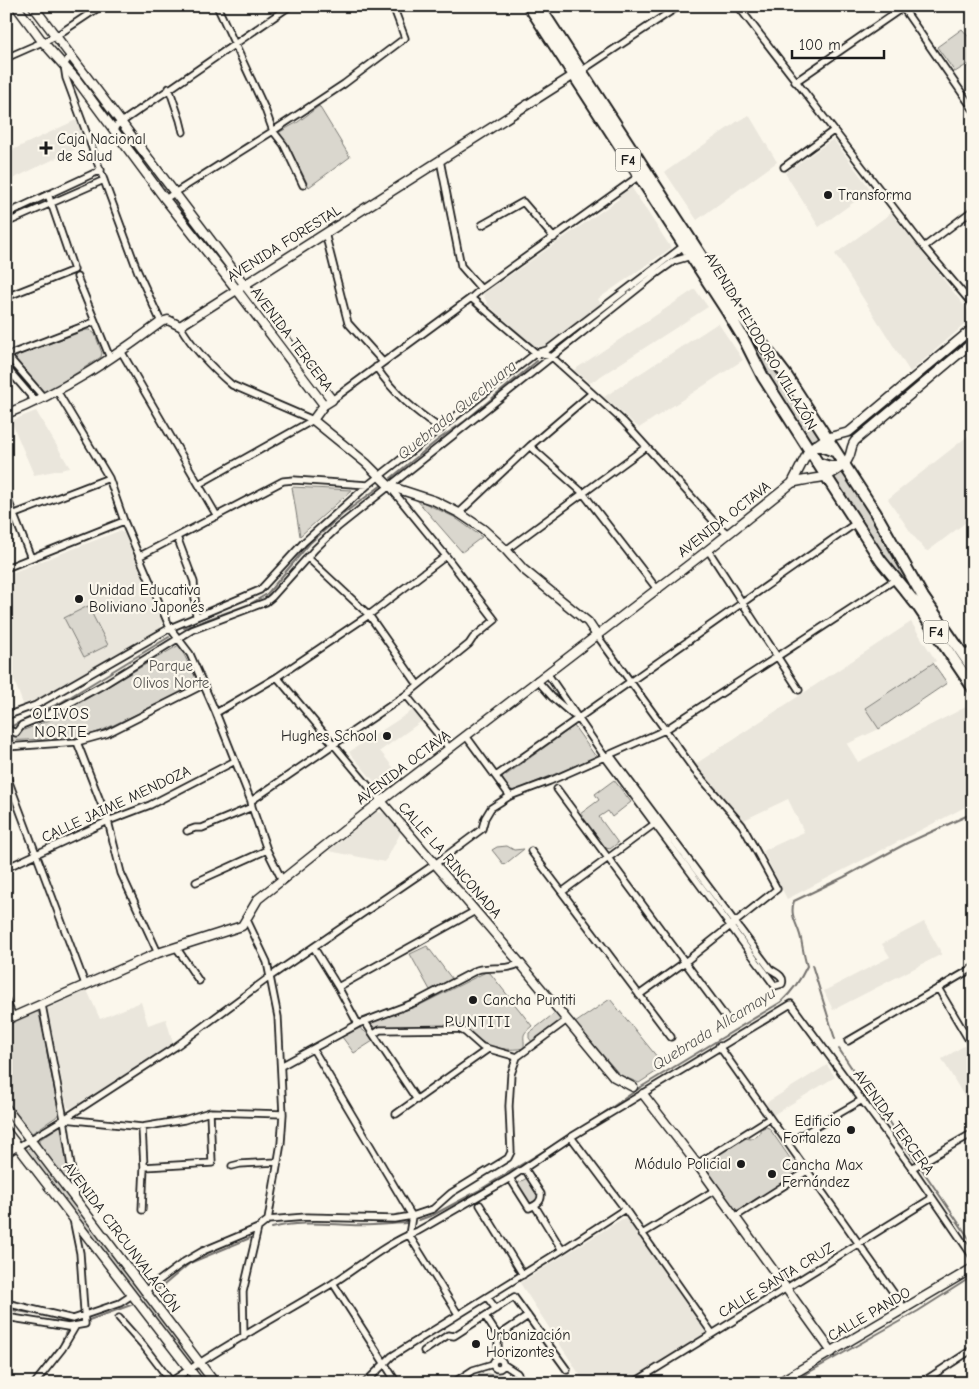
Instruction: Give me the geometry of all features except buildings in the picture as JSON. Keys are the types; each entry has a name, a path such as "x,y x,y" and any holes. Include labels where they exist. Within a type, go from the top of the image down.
{"highway":[{"name":"AVENIDA ELIODORO VILLAZÓN","path":"529,6 577,73 735,308 786,375 834,451 841,466 875,512 923,597 968,652 973,669"},
{"name":"AVENIDA ELIODORO VILLAZÓN","path":"539,6 639,176 745,341 763,377 817,463 821,477 856,523 881,561 917,605 973,688"},
{"path":"809,451 821,446 834,451"},
{"path":"817,463 830,467 841,466"}],"street":[{"name":"AVENIDA TERCERA","path":"16,6 113,128 165,199 324,405"},
{"name":"AVENIDA TERCERA","path":"33,6 332,400"},
{"path":"6,58 56,36 100,6"},
{"path":"218,6 265,109 273,131 284,144 303,185"},
{"path":"113,128 290,6"},
{"path":"165,199 344,84 405,38 393,6"},
{"path":"577,73 679,6"},
{"path":"738,6 924,247 973,305"},
{"path":"795,82 904,7 973,109"},
{"path":"70,56 64,65 66,78 138,272 161,322"},
{"name":"AVENIDA FORESTAL","path":"180,326 577,73"},
{"path":"169,88 183,132"},
{"path":"784,167 833,131"},
{"path":"440,160 461,266 481,289"},
{"path":"6,214 100,170"},
{"path":"199,484 313,420 324,405 472,298 481,289 639,176"},
{"path":"6,223 104,180"},
{"path":"6,296 74,270 48,194"},
{"path":"482,225 523,202 554,238"},
{"path":"924,247 973,210"},
{"path":"325,233 348,323 383,362"},
{"path":"6,716 36,705 170,628 260,590 304,542 368,485 536,353 547,350 684,246"},
{"path":"6,731 9,730 16,733 22,725 49,714 103,685 192,630 266,602 306,557 338,527 662,270 674,261 691,256"},
{"path":"77,278 110,358"},
{"path":"472,298 536,353 552,357 624,422 718,526 728,534"},
{"path":"6,414 56,391 121,351 161,322 168,320 180,326 190,342 232,385 313,420 366,463 389,486 495,620 473,638 469,644 406,695 251,804 202,828 187,831"},
{"path":"40,400 7,355 94,322"},
{"path":"973,328 849,432 826,438 809,451 805,468 807,472 821,477 848,461 855,441 973,342"},
{"path":"121,351 217,516"},
{"path":"6,367 40,400"},
{"path":"376,368 387,384 411,408 441,429"},
{"path":"56,391 109,478 124,521 170,628 190,654 216,712 268,850 282,880"},
{"path":"459,513 530,446 592,393"},
{"path":"838,436 846,442 850,452"},
{"path":"530,446 583,493 656,589"},
{"path":"506,550 646,447"},
{"name":"AVENIDA OCTAVA","path":"246,920 258,899 381,800 708,550 792,483 809,451"},
{"name":"AVENIDA OCTAVA","path":"792,483 821,477"},
{"path":"15,514 109,478"},
{"path":"140,556 283,481 294,480 368,485"},
{"path":"389,486 435,501 459,513 483,529 523,569 588,622 695,771 742,825 777,889 640,995"},
{"path":"6,495 31,558"},
{"path":"6,568 124,521"},
{"path":"496,776 856,523"},
{"path":"177,537 194,582 196,616"},
{"path":"708,550 799,690"},
{"path":"216,712 277,677 369,615 446,556"},
{"path":"306,557 369,615 418,685"},
{"path":"6,1154 175,1047 271,976 435,864 482,829 490,808 510,796 550,781 665,730 896,579"},
{"path":"547,673 578,720 608,756 733,924 775,986 782,984 784,981 782,977 770,969 733,924"},
{"name":"CALLE LA RINCONADA","path":"277,677 520,962 614,1077 633,1087"},
{"path":"537,680 552,697 578,720"},
{"path":"6,746 77,742 106,734 203,685"},
{"path":"406,695 449,748"},
{"path":"466,736 510,796"},
{"path":"77,742 108,821 121,873 158,953"},
{"name":"CALLE JAIME MENDOZA","path":"6,868 108,821 150,805 235,762"},
{"path":"6,774 85,984"},
{"path":"556,789 727,1019"},
{"path":"562,892 657,822"},
{"path":"196,882 268,850"},
{"path":"531,851 671,1037"},
{"path":"338,987 475,910"},
{"path":"6,1000 10,1019 158,953 235,929 242,926 246,920 267,962 278,1017 283,1114 281,1143 268,1220"},
{"path":"176,946 199,980"},
{"path":"314,948 358,1024"},
{"path":"281,1066 358,1024 416,1002 477,970 514,967 520,962"},
{"path":"848,1041 973,968"},
{"path":"938,988 973,1047"},
{"name":"AVENIDA TERCERA","path":"719,1046 791,1004 912,1168 973,1257"},
{"path":"42,1005 64,1119 76,1201"},
{"path":"145,1291 184,1262 203,1251 258,1228 268,1220 306,1217 394,1219 412,1216 433,1209 451,1193 508,1158 511,1152 509,1106 511,1074 517,1057 567,1020"},
{"path":"365,1022 417,1100"},
{"path":"374,1034 380,1030 458,1029 465,1032 482,1047 517,1057"},
{"path":"119,1318 171,1382 333,1283 378,1252 525,1169 571,1137 719,1046 905,1310"},
{"path":"313,1049 412,1216 410,1234 458,1314"},
{"path":"396,1114 488,1049"},
{"path":"633,1087 642,1093 697,1164 832,1352"},
{"path":"788,1143 862,1100"},
{"name":"AVENIDA CIRCUNVALACIÓN","path":"6,1108 215,1383"},
{"path":"64,1119 142,1127 184,1120 210,1112 283,1114"},
{"path":"144,1167 212,1163 210,1112"},
{"path":"697,1164 770,1118"},
{"path":"142,1127 144,1167 142,1210"},
{"name":"AVENIDA CIRCUNVALACIÓN","path":"6,1131 200,1383"},
{"path":"912,1168 973,1133"},
{"path":"571,1137 712,1333"},
{"path":"232,1166 277,1162"},
{"path":"510,1178 530,1208 535,1206 540,1201 541,1194 525,1169"},
{"path":"735,1217 807,1171"},
{"path":"642,1234 715,1190"},
{"name":"CALLE SANTA CRUZ","path":"633,1383 932,1198"},
{"path":"480,1205 523,1275"},
{"path":"535,1206 562,1250"},
{"path":"365,1383 392,1356 523,1275 624,1209"},
{"path":"6,1317 68,1327 85,1324 80,1253 72,1216"},
{"path":"244,1337 243,1292 258,1228"},
{"name":"CALLE PANDO","path":"778,1383 905,1310 973,1268"},
{"path":"333,1283 397,1383"},
{"path":"6,1302 73,1319 120,1302 132,1295"},
{"path":"487,1297 496,1309"},
{"path":"424,1351 448,1335 454,1336 514,1297 567,1370"},
{"path":"485,1316 498,1336 498,1359"},
{"path":"498,1336 528,1316"},
{"path":"35,1383 62,1349 76,1327"},
{"path":"922,1383 973,1349"},
{"path":"498,1359 517,1372 524,1383"},
{"path":"453,1383 473,1370 493,1364 498,1359"},
{"path":"493,1364 494,1368 499,1369 503,1364"}],"shaded area":[{"path":"749,115 777,162 697,220 665,172"},
{"name":"Caja Nacional de Salud","path":"76,120 86,144 6,182 6,153"},
{"path":"833,139 871,190 819,227 785,173"},
{"path":"630,185 671,248 598,299 602,306 548,345 543,347 534,346 488,305 483,294 619,199 617,195"},
{"path":"891,213 970,313 971,319 910,372 835,254"},
{"path":"695,289 708,307 590,383 574,370"},
{"path":"718,323 743,360 639,428 604,397"},
{"path":"36,411 70,468 34,475 11,421"},
{"path":"973,432 973,517 928,551 925,550 888,499"},
{"name":"Unidad Educativa Boliviano Japonés","path":"119,531 124,533 162,622 161,628 38,699 23,704 6,659 6,575"},
{"path":"911,622 936,661 866,707 879,729 847,744 858,762 966,707 973,717 973,803 787,899 763,851 804,832 788,799 742,821 738,814 694,765"},
{"name":"Hughes School","path":"413,710 422,721 380,751 397,772 378,786 349,752"},
{"path":"376,812 385,813 401,832 385,862 329,851"},
{"path":"924,922 942,954 833,1010 824,991 890,957 882,944"},
{"path":"87,990 100,1019 141,1002 148,1025 166,1019 173,1043 73,1108 69,1108 67,1106 47,1009"},
{"path":"967,1044 973,1055 973,1111 942,1059"},
{"path":"827,1065 835,1077 773,1115 766,1103"},
{"path":"622,1219 627,1219 706,1333 626,1383 585,1383 520,1283"}],"green space":[{"path":"962,29 973,42 973,74 968,64 955,72 937,47"},
{"path":"319,106 350,157 309,187 288,145 278,133 298,122"},
{"path":"725,301 767,354 822,436 812,442 773,387"},
{"path":"90,330 95,334 102,353 101,357 47,392 41,391 16,362 16,358 19,355"},
{"path":"841,472 865,503 906,576 901,579 878,549 831,478"},
{"path":"292,487 352,490 300,536"},
{"path":"416,499 454,517 482,537 462,552"},
{"path":"88,606 108,645 84,657 64,618"},
{"name":"Parque Olivos Norte","path":"179,645 199,684 101,731 83,737 6,741 6,737 50,720"},
{"path":"933,663 947,683 879,729 865,708"},
{"path":"574,726 596,757 514,791 508,788 502,778"},
{"path":"614,780 631,802 612,817 608,811 599,817 618,843 610,849 606,848 580,814 599,800 595,794"},
{"path":"507,846 514,850 524,849 504,865 492,850 497,847"},
{"path":"427,946 452,979 430,990 410,954"},
{"path":"486,972 490,973 532,1026 524,1034 524,1048 507,1049 490,1046 458,1026 375,1028 370,1023 420,1005"},
{"path":"610,999 662,1063 668,1064 639,1083 620,1075 575,1023"},
{"path":"36,1011 39,1013 59,1113 32,1133 6,1100 6,1025"},
{"path":"555,1013 561,1020 532,1042 529,1038 529,1033"},
{"path":"360,1028 373,1041 354,1053 342,1037"},
{"path":"60,1126 62,1127 70,1180 67,1181 39,1144 39,1140"},
{"path":"769,1128 799,1171 738,1210 733,1208 705,1166 708,1160 745,1138 751,1139 760,1133 760,1129"},
{"path":"31,1147 143,1294 137,1297 26,1152"},
{"path":"527,1178 540,1196 538,1201 531,1204 516,1184"},
{"path":"147,1299 194,1359 188,1363 141,1302"},
{"path":"474,1372 514,1378 517,1383 458,1383"}],"waterway":[{"name":"Quebrada Quechuara","path":"620,299 647,277"},
{"name":"Quebrada Quechuara","path":"555,347 602,313"},
{"name":"Quebrada Quechuara","path":"861,430 973,334"},
{"name":"Quebrada Quechuara","path":"391,478 439,439 465,421 537,361"},
{"name":"Quebrada Quechuara","path":"184,628 250,604 267,594 310,543 343,514 382,485"},
{"name":"Quebrada Quechuara","path":"8,728 60,703 169,637"},
{"name":"Quebrada Allcamayu","path":"588,1124 641,1087 781,1002 789,994 807,966 800,934 793,916 794,901 907,843 973,813"},
{"path":"812,965 835,1039"},
{"path":"839,1049 867,1091"},
{"path":"873,1099 915,1160"},
{"name":"Quebrada Allcamayu","path":"419,1220 433,1215 478,1191 565,1138"},
{"path":"921,1168 973,1244"},
{"name":"Quebrada Allcamayu","path":"272,1228 301,1224 365,1225 406,1223"},
{"name":"Quebrada Allcamayu","path":"158,1290 190,1263 250,1238"},
{"path":"790,1383 918,1311 973,1276"},
{"name":"Quebrada Allcamayu","path":"89,1320 131,1305"},
{"name":"Quebrada Allcamayu","path":"6,1309 53,1317"},
{"path":"31,1383 61,1344 66,1332"}],"place":[{"name":"Caja Nacional de Salud","path":"46,148"},
{"name":"Transforma","path":"828,195"},
{"name":"Unidad Educativa Boliviano Japonés","path":"79,599"},
{"name":"Hughes School","path":"387,736"},
{"name":"Cancha Puntiti","path":"473,1000"},
{"name":"Edificio Fortaleza","path":"851,1130"},
{"name":"Módulo Policial","path":"741,1164"},
{"name":"Cancha Max Fernández","path":"772,1174"},
{"name":"Urbanización Horizontes","path":"476,1344"}],"district":[{"name":"OLIVOS NORTE","path":"61,723"},
{"name":"PUNTITI","path":"478,1022"}]}
